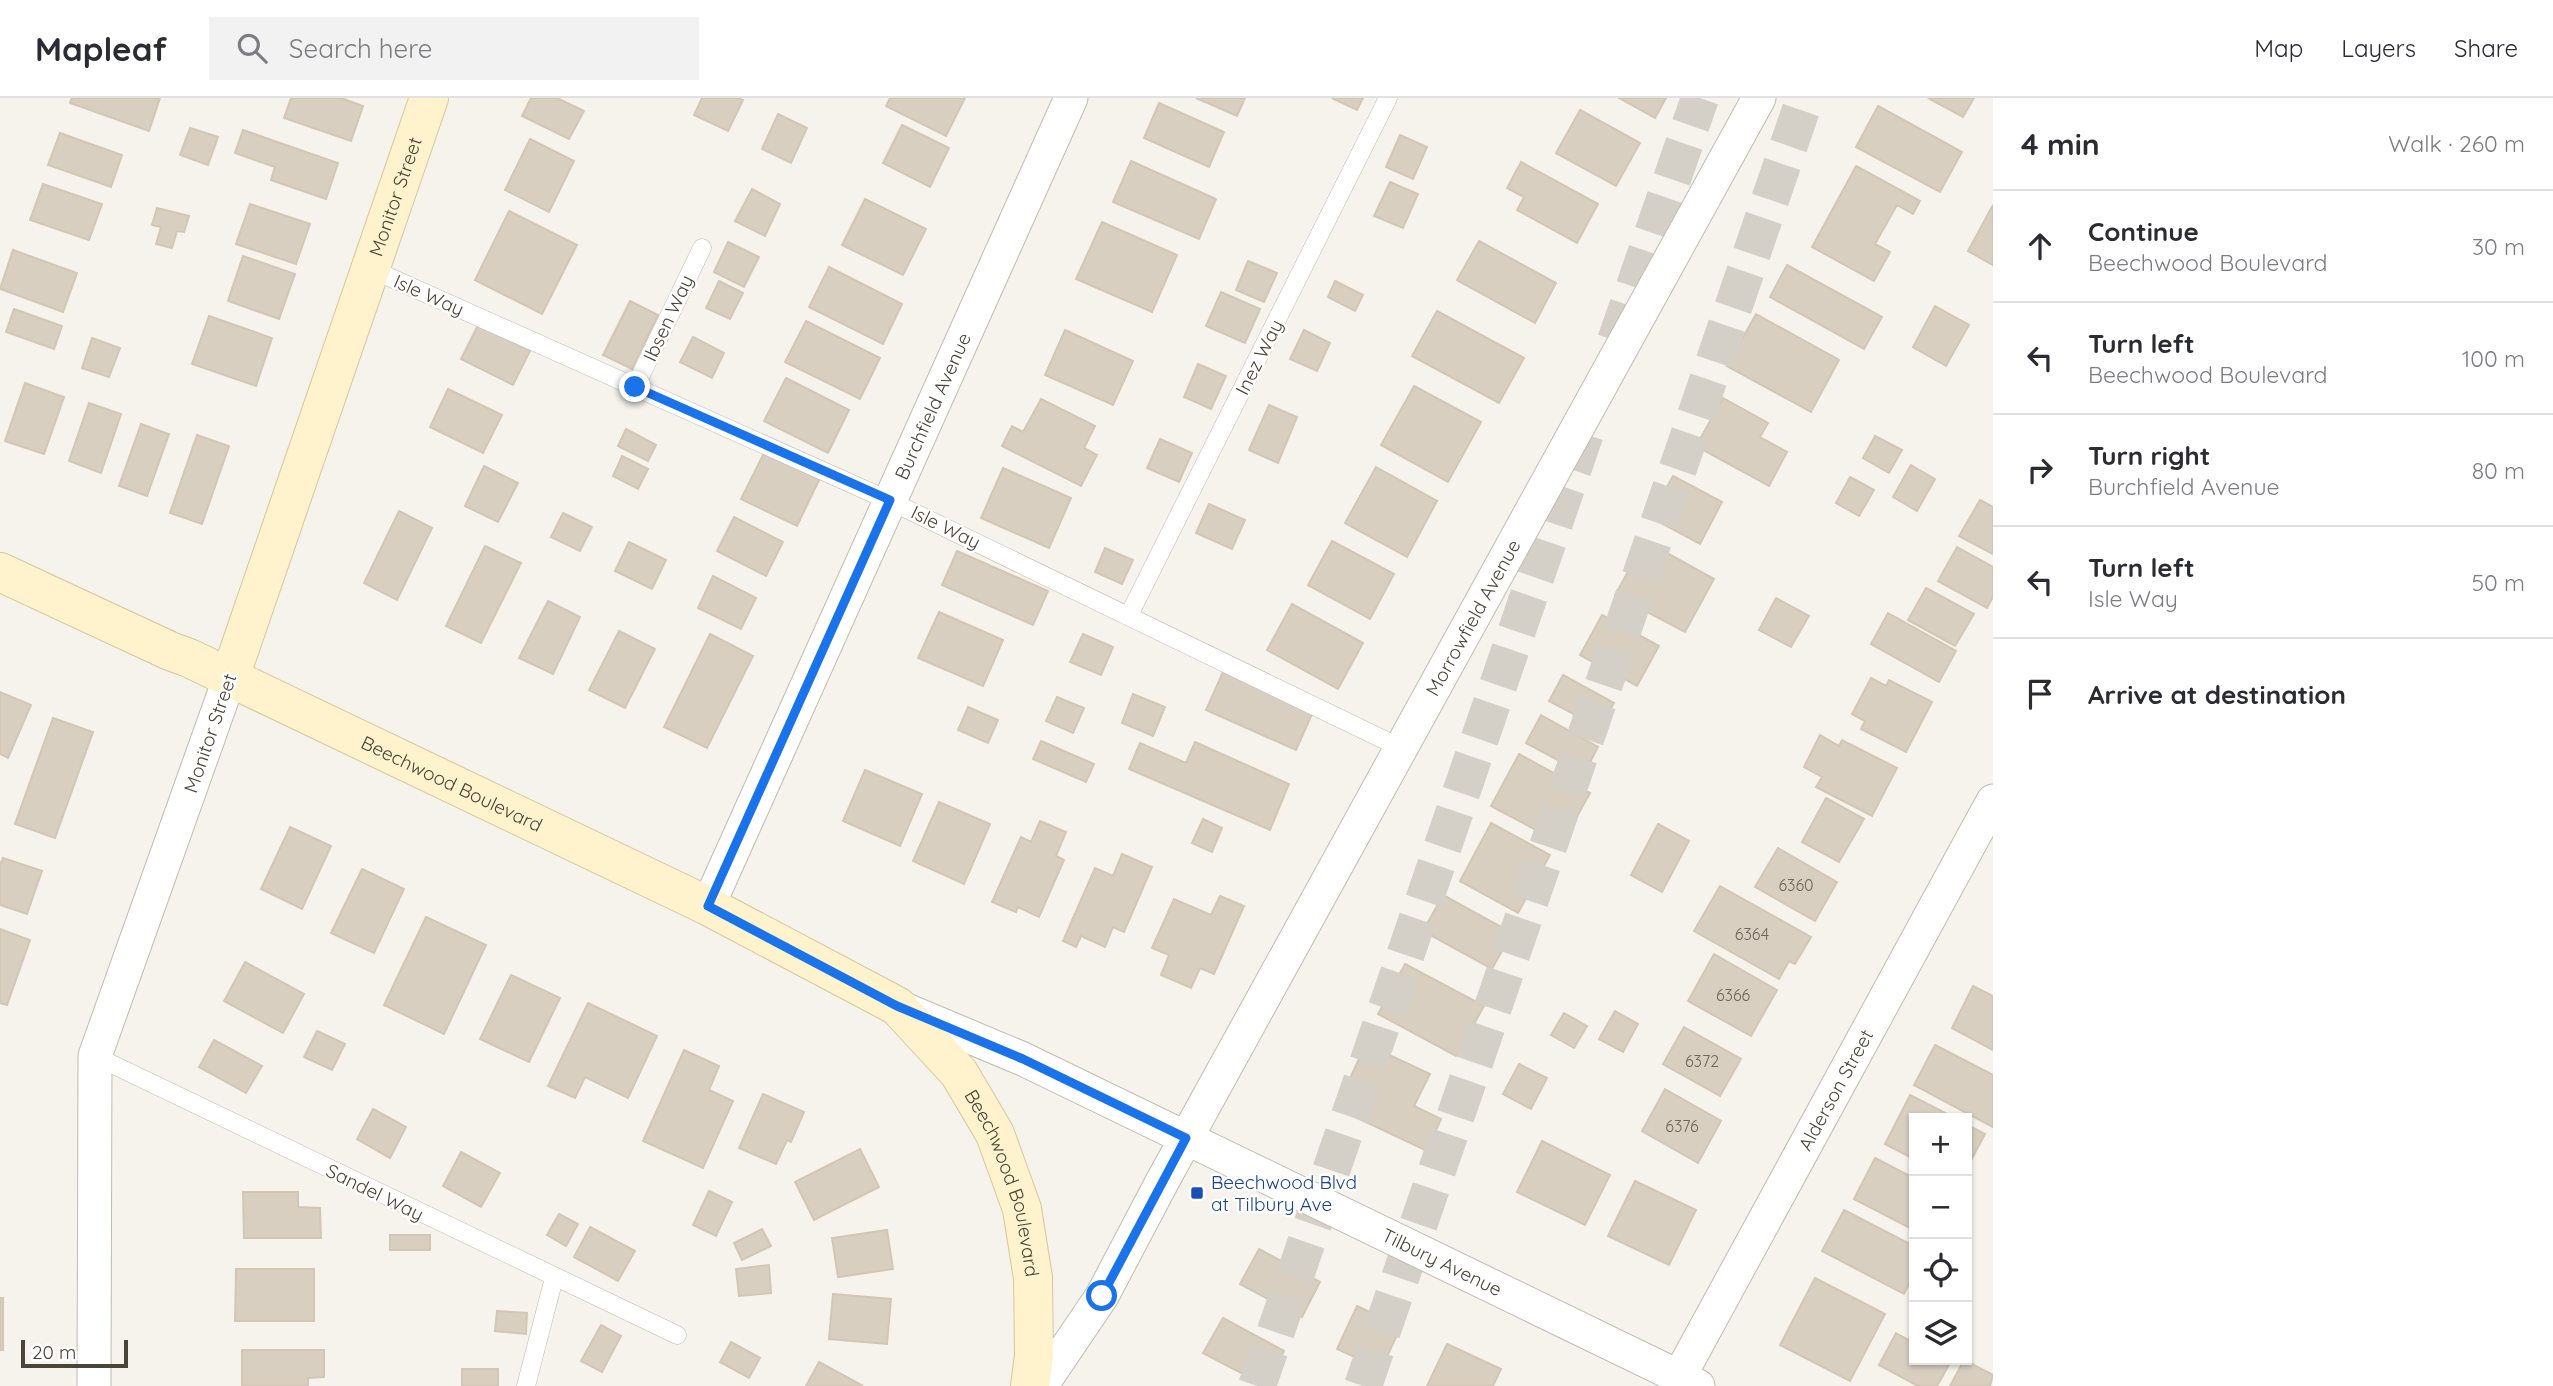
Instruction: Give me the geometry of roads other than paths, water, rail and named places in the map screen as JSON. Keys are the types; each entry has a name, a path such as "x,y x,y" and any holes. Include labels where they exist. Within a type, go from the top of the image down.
{"street":[{"name":"Monitor Street","path":"94,1386 95,1056 230,677 429,98"},
{"name":"Burchfield Avenue","path":"708,906 1071,98"},
{"name":"Morrowfield Avenue","path":"1186,1138 1759,98"},
{"name":"Beechwood Boulevard","path":"0,572 230,677 708,906 897,1006 1023,1059 1186,1138"},
{"name":"Alderson Street","path":"1688,1382 1993,801"},
{"name":"Beechwood Boulevard","path":"897,1006 959,1073 995,1134 1022,1209 1033,1278 1034,1356 1030,1386"},
{"name":"Tilbury Avenue","path":"1186,1138 1688,1382"},
{"path":"1041,1386 1102,1296 1186,1138"}],"lane":[{"name":"Inez Way","path":"1129,615 1388,98"},
{"name":"Ibsen Way","path":"635,387 702,248"},
{"name":"Isle Way","path":"369,268 890,500 1401,748"},
{"name":"Sandel Way","path":"95,1056 677,1335"},
{"path":"526,1386 554,1278"}],"tunnel":[{"path":"1616,341 1700,98"},
{"path":"1363,1386 1805,98"},
{"path":"1257,1386 1588,424"}],"place":[{"name":"Beechwood Blvd at Tilbury Ave","path":"1197,1193"}]}
